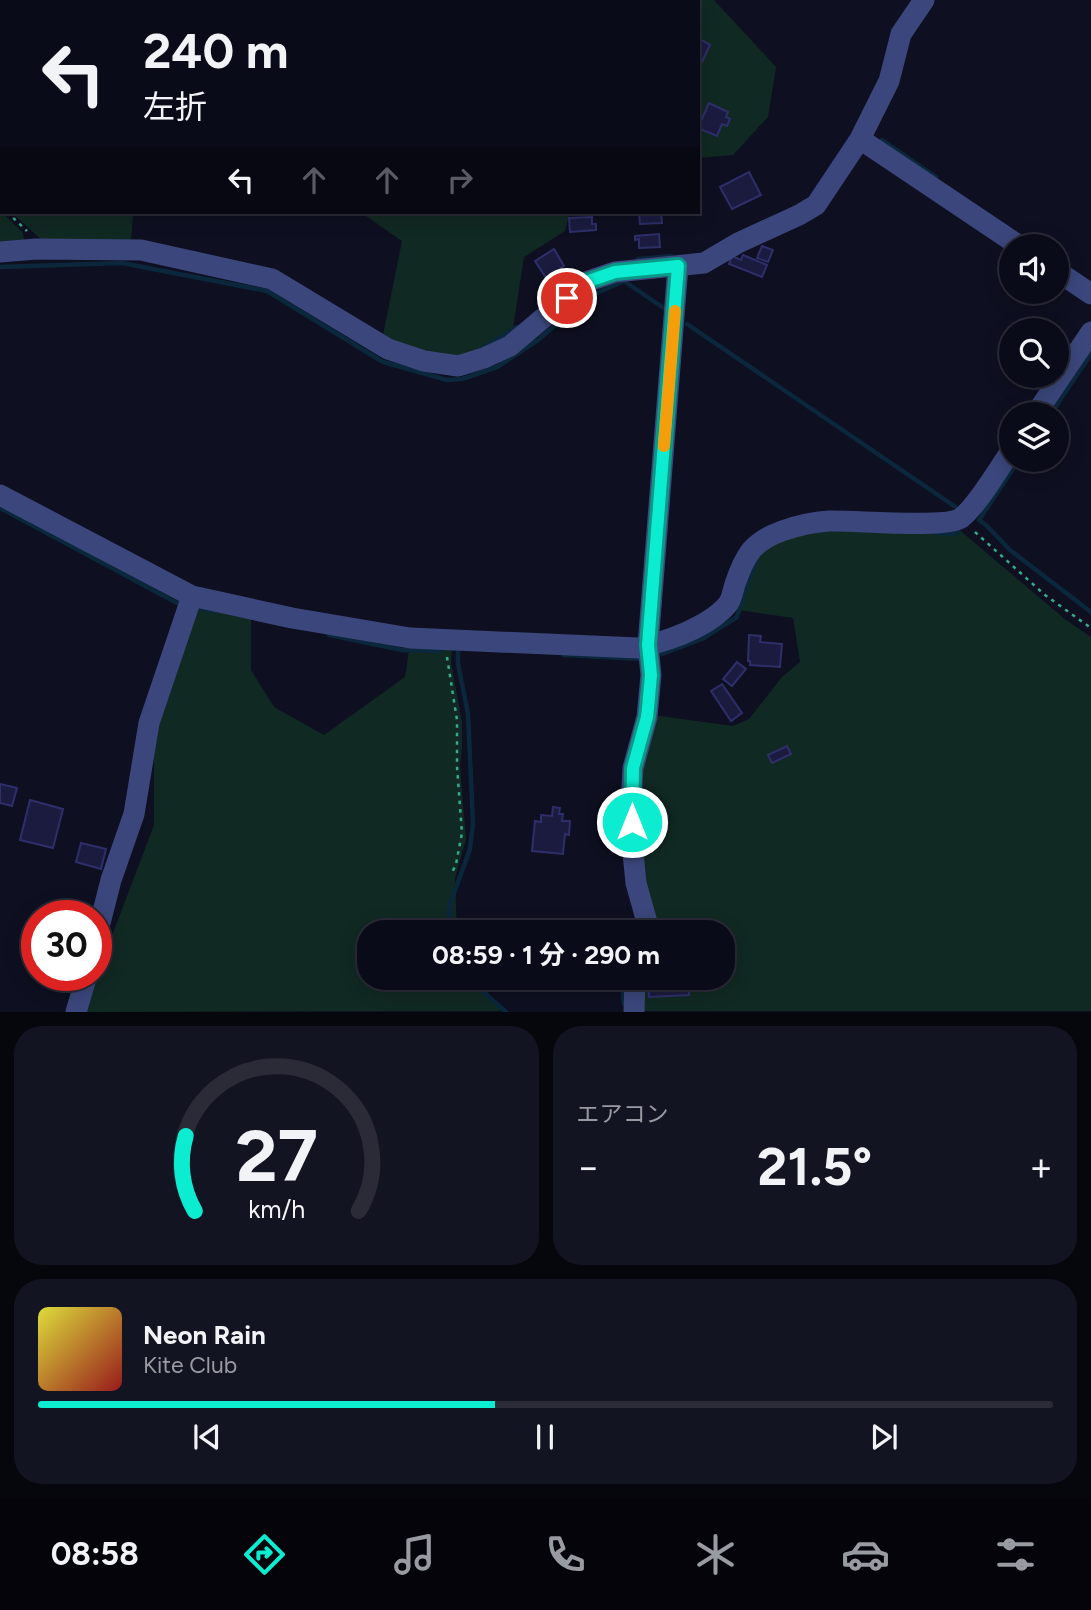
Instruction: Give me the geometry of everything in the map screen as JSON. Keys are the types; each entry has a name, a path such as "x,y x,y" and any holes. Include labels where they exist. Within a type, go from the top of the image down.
{"street":[{"path":"0,251 141,250 272,279 388,349 424,361 458,366 510,346 586,282 615,272 704,263 738,243 816,205 860,139 889,81 901,34 924,0"},
{"path":"860,139 1002,234"},
{"path":"646,920 636,883 631,802 633,768 647,717 651,675 648,645 678,266"},
{"path":"1069,279 1091,294"},
{"path":"1044,402 1091,332"},
{"path":"0,495 192,596 305,620 410,638 638,648 706,622 714,616 730,602 750,550 764,539 784,530 826,521 940,523 960,519 999,468"},
{"path":"106,900 134,814 149,723 192,596"},
{"path":"634,1012 635,990"},
{"path":"76,1012 82,991"}],"path":[{"path":"9,214 34,240 36,249"},
{"path":"960,519 1045,595 1091,628"},
{"path":"448,639 447,658 457,720 462,833 451,875"}],"green space":[{"path":"700,0 714,0 776,67 768,117 733,155 700,158"},
{"path":"0,214 4,214 23,233 25,247 0,247"},
{"path":"13,214 133,214 131,244 46,244"},
{"path":"363,214 569,214 565,231 524,257 511,341 456,360 382,340 402,241"},
{"path":"956,527 1066,620 1091,637 1091,1011 639,1011 639,990 735,990 735,920 651,920 640,882 635,793 653,715 733,726 749,719 782,677 800,662 793,618 731,609 765,544 803,531"},
{"path":"198,606 251,616 251,670 274,707 324,735 405,677 410,644 452,647 451,663 462,722 460,767 466,839 455,878 457,920 357,920 357,990 486,990 501,1011 83,1012 91,991 112,991 112,936 154,825 154,735"}],"building":[{"path":"700,39 710,45 700,64"},
{"path":"709,103 728,112 726,117 730,119 727,126 722,124 717,136 700,129"},
{"path":"749,172 761,195 732,209 720,187"},
{"path":"639,214 661,214 662,223 640,224"},
{"path":"592,217 596,230 570,232 569,218"},
{"path":"659,234 660,247 639,248 639,239 635,240 635,236"},
{"path":"762,246 773,250 768,262 757,258"},
{"path":"554,249 564,266 546,278 535,261"},
{"path":"743,255 767,265 762,277 729,264 732,256 741,260"},
{"path":"749,635 761,636 760,642 782,644 780,667 750,665"},
{"path":"737,662 746,669 732,686 723,679"},
{"path":"722,684 742,713 731,721 711,691"},
{"path":"787,746 791,754 772,763 768,755"},
{"path":"0,784 17,788 12,806 0,803"},
{"path":"30,800 63,809 53,848 20,840"},
{"path":"604,804 619,804 618,828 603,827"},
{"path":"553,807 560,808 562,821 570,821 569,835 565,834 563,854 532,851 535,821 541,822 541,815 552,816"},
{"path":"81,843 106,849 101,869 76,862"},
{"path":"649,990 689,990 689,995 649,997"}],"waterway":[{"path":"882,140 936,177"},
{"path":"638,259 671,256"},
{"path":"0,267 122,263 267,291 383,362 447,380 462,379 497,367 538,340 588,297 624,281 665,309"},
{"path":"687,324 957,508"},
{"path":"486,346 517,327"},
{"path":"1059,402 1091,354"},
{"path":"1011,472 979,520 1010,550 1091,612"},
{"path":"0,508 177,603"},
{"path":"936,533 958,532"},
{"path":"662,654 702,639 737,617 756,562"},
{"path":"201,609 214,611"},
{"path":"329,635 402,650 441,651"},
{"path":"451,920 450,904 470,849 473,824 468,714 458,664 458,649"},
{"path":"563,655 642,659"},
{"path":"481,990 506,1012"},
{"path":"624,990 624,1004"}],"slow traffic":[{"path":"664,446 675,311"}],"route":[{"path":"567,298 586,282 615,272 678,266 648,645 651,675 647,717 633,768 632,822"}]}
